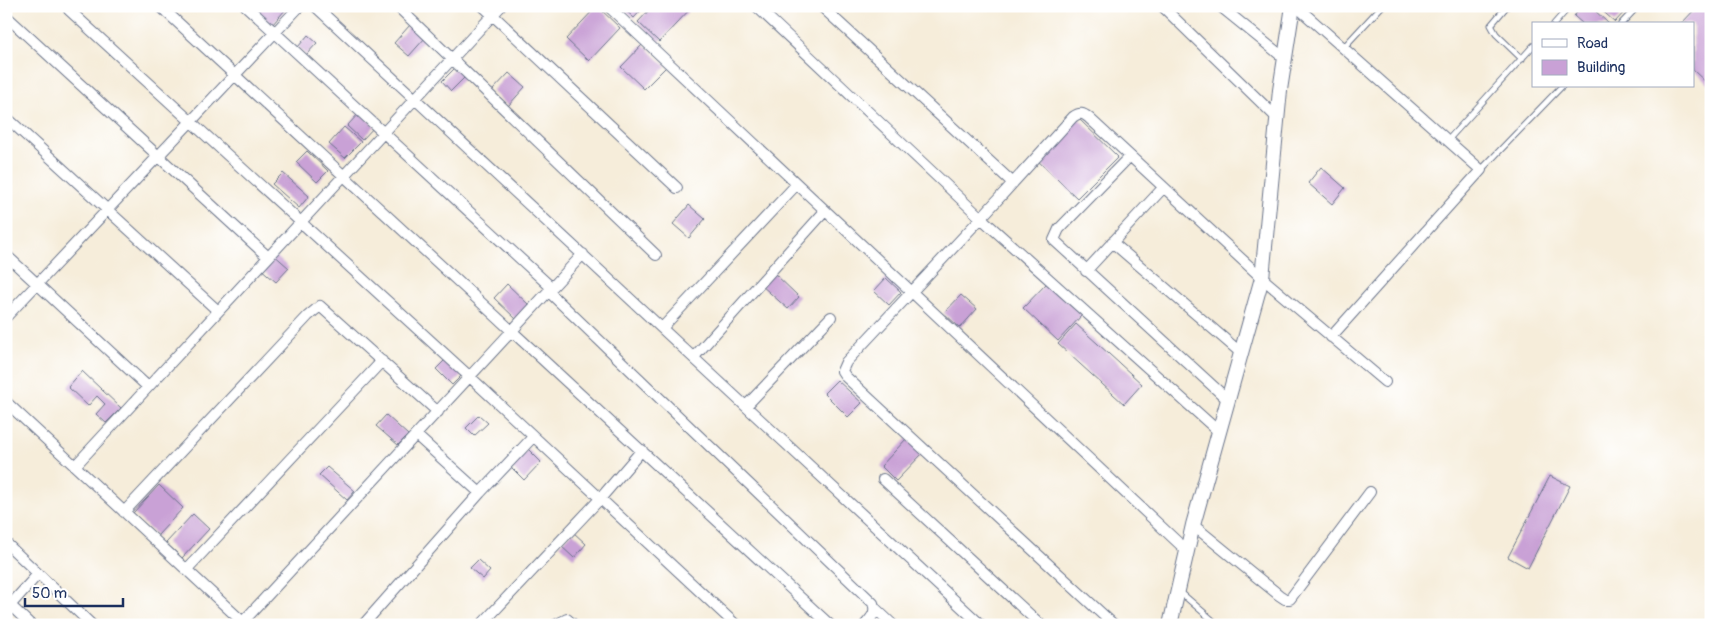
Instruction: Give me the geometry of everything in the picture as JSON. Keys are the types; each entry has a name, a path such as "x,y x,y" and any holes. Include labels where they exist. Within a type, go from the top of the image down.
{"street":[{"path":"160,6 342,177 642,450 830,625"},
{"path":"246,6 551,290 893,625"},
{"path":"6,317 300,6"},
{"path":"315,6 981,625"},
{"path":"397,6 656,254"},
{"path":"483,6 677,188"},
{"path":"76,466 299,222 501,6"},
{"path":"608,6 1187,551"},
{"path":"756,6 982,218 1218,431"},
{"path":"821,6 1013,183"},
{"path":"1162,6 1277,118"},
{"path":"1220,6 1284,58"},
{"path":"1170,625 1193,525 1262,278 1284,58 1295,6 1481,170 1331,337"},
{"path":"69,10 470,377 736,625"},
{"path":"6,16 268,257"},
{"path":"1114,625 846,377 842,371 846,362 982,218 1077,113 1083,113 1089,118 1262,278 1385,382"},
{"path":"6,117 218,311"},
{"path":"1130,156 1055,235 1054,240 1227,399"},
{"path":"662,328 797,184"},
{"path":"1086,271 1164,188"},
{"path":"694,357 826,211"},
{"path":"1112,242 1241,353"},
{"path":"6,402 187,569 243,624 583,254"},
{"path":"6,256 148,387"},
{"path":"124,512 317,308 324,309 438,412"},
{"path":"746,406 831,317"},
{"path":"187,569 382,361"},
{"path":"416,435 480,493"},
{"path":"364,625 480,493 533,437"},
{"path":"481,625 600,500 642,450"},
{"path":"883,479 1041,625"},
{"path":"1193,525 1284,599 1290,599 1370,492"},
{"path":"6,543 92,625"},
{"path":"31,625 8,607 38,574"},
{"path":"865,625 874,614 875,608"},
{"path":"555,625 567,619 574,625"}],"lane":[{"path":"1343,48 1382,6"},
{"path":"1507,6 1490,25 1496,34 1522,59"},
{"path":"1556,22 1570,6"},
{"path":"1623,22 1638,6"},
{"path":"1448,141 1532,47"},
{"path":"1481,170 1560,88"},
{"path":"1178,590 1218,625"}],"building":[{"path":"260,6 283,6 286,9 272,25 257,10"},
{"path":"597,6 620,28 589,61 566,39"},
{"path":"621,6 645,6 634,18"},
{"path":"653,6 693,6 659,42 638,22"},
{"path":"1578,6 1590,6 1607,22 1581,22 1574,16 1580,9"},
{"path":"1597,6 1624,6 1627,9 1615,22"},
{"path":"1698,6 1711,6 1711,87 1694,71 1694,22 1683,22"},
{"path":"410,25 425,38 409,56 394,43"},
{"path":"308,35 317,43 306,55 298,47"},
{"path":"643,44 666,67 644,89 621,67"},
{"path":"455,68 465,77 451,91 442,81"},
{"path":"509,73 525,87 508,106 492,91"},
{"path":"360,112 375,126 362,140 347,126"},
{"path":"1077,117 1118,157 1077,198 1036,159"},
{"path":"344,127 361,142 345,158 329,144"},
{"path":"307,151 328,171 317,182 296,162"},
{"path":"1321,167 1345,188 1332,204 1308,183"},
{"path":"283,173 309,196 299,208 272,184"},
{"path":"689,205 705,219 689,238 673,224"},
{"path":"272,253 289,268 276,282 259,267"},
{"path":"773,272 799,297 788,309 761,285"},
{"path":"886,278 901,292 889,305 874,291"},
{"path":"1048,282 1082,315 1058,341 1023,308"},
{"path":"507,284 529,305 516,319 494,298"},
{"path":"961,295 977,309 960,328 944,313"},
{"path":"1076,324 1142,384 1124,404 1058,344"},
{"path":"447,358 463,374 452,385 436,369"},
{"path":"82,371 121,408 106,423 96,414 105,404 97,396 88,406 68,387"},
{"path":"837,380 862,403 848,417 824,393"},
{"path":"386,415 408,435 398,445 376,426"},
{"path":"479,415 488,423 474,436 466,428"},
{"path":"907,438 923,453 896,481 881,466"},
{"path":"528,449 541,462 524,480 511,467"},
{"path":"327,467 355,491 347,500 319,475"},
{"path":"1550,476 1570,486 1528,568 1508,557"},
{"path":"159,485 183,508 157,536 133,513"},
{"path":"193,514 209,529 182,558 166,543"},
{"path":"573,532 586,544 574,558 560,545"},
{"path":"478,560 490,571 483,579 470,568"}]}
